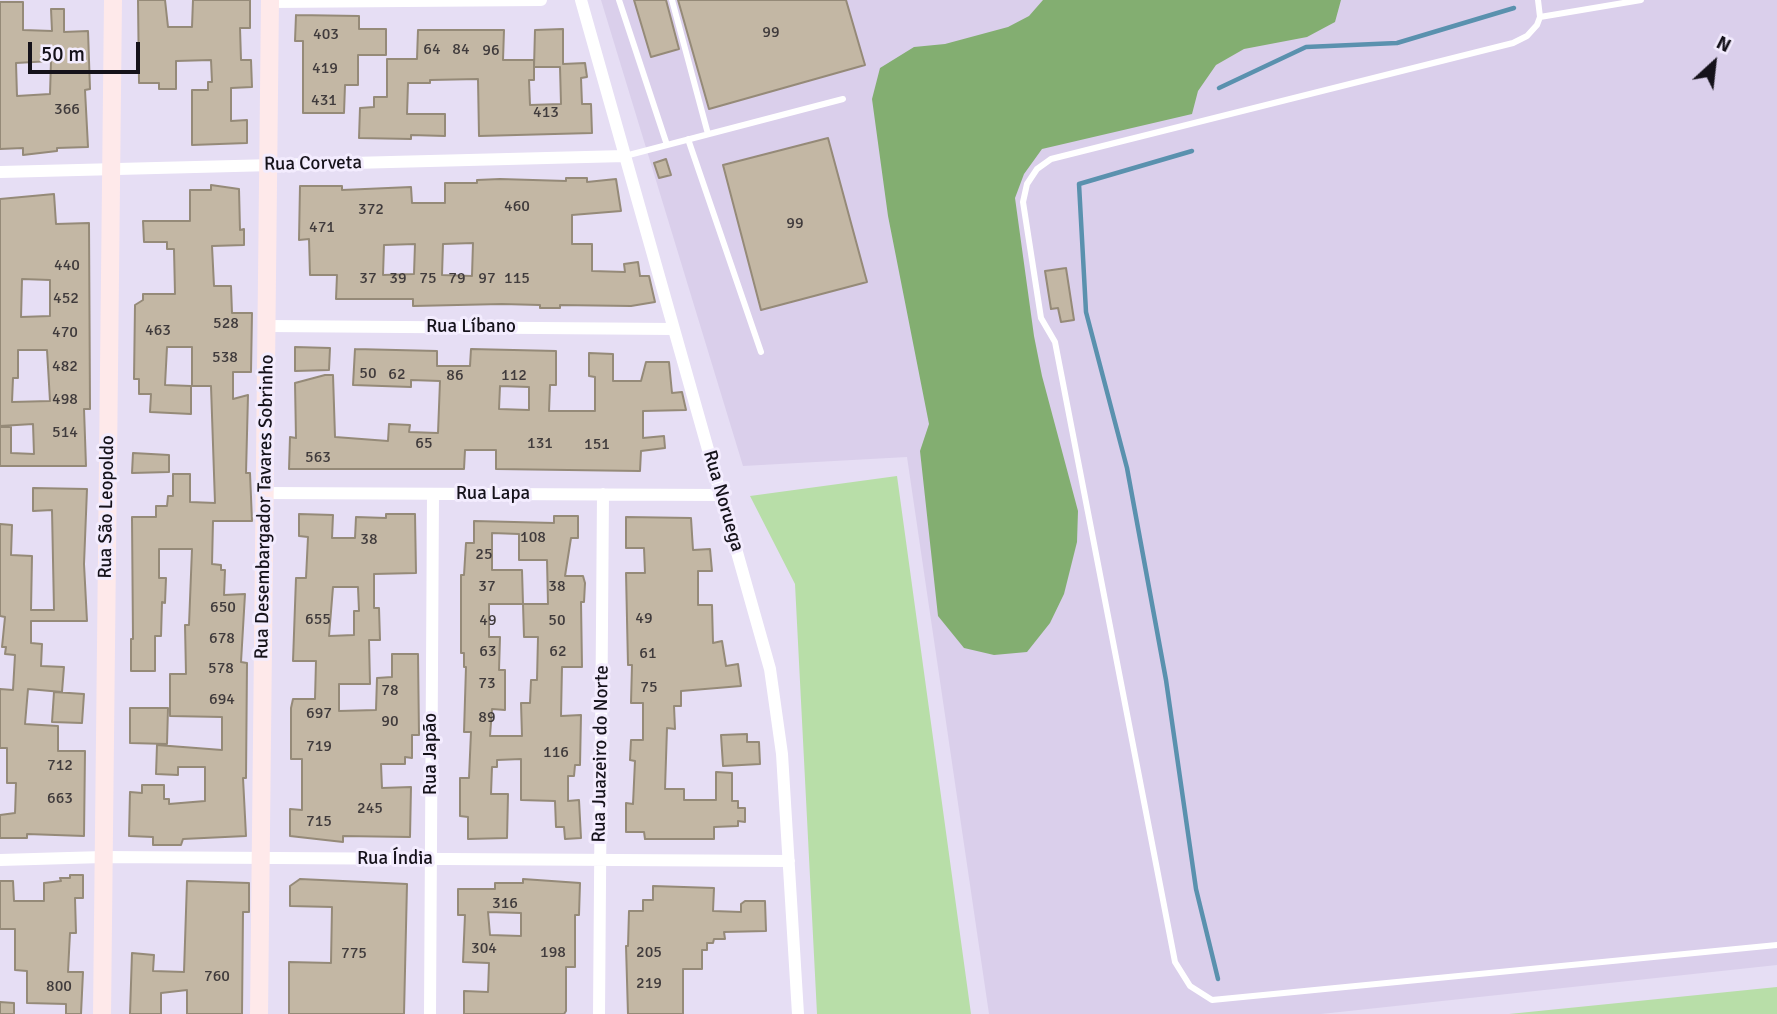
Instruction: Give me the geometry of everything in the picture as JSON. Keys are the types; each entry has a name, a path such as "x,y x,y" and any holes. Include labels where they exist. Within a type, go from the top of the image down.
{"street":[{"name":"Rua São Leopoldo","path":"102,1014 113,0"},
{"path":"270,1 541,0"},
{"name":"Rua Noruega","path":"581,0 775,696 798,1014"},
{"name":"Rua Desembargador Tavares Sobrinho","path":"260,1014 270,1"},
{"name":"Rua Corveta","path":"0,172 625,156"},
{"name":"Rua Líbano","path":"267,326 674,329"},
{"name":"Rua Lapa","path":"265,493 721,495"},
{"name":"Rua Japão","path":"430,1014 433,494"},
{"name":"Rua Juazeiro do Norte","path":"599,1014 603,494"},
{"name":"Rua Índia","path":"0,860 103,857 789,861"}],"lane":[{"path":"619,0 667,145"},
{"path":"672,0 708,134"},
{"path":"1538,0 1540,18 1532,31 1513,43 1051,159 1038,169 1027,184 1023,202 1041,318 1055,342 1175,962 1190,986 1212,1000 1777,945"},
{"path":"1540,18 1641,0"},
{"path":"625,156 843,99"},
{"path":"688,139 761,352"}],"shaded area":[{"path":"601,0 1777,0 1777,965 1321,1014 989,1014 907,457 743,466"}],"green space":[{"path":"1043,0 1341,0 1335,22 1307,37 1244,49 1216,65 1198,91 1192,114 1042,149 1024,174 1015,198 1034,336 1078,511 1077,542 1064,594 1050,623 1027,652 994,655 964,648 938,616 920,451 929,424 888,216 872,99 880,68 914,47 945,44 1008,27 1029,16"},
{"path":"897,476 971,1014 817,1014 795,584 750,496"},
{"path":"1777,987 1777,1014 1509,1014"}],"building":[{"path":"138,0 165,0 168,27 192,27 193,0 250,0 250,28 240,28 241,60 251,60 252,87 231,88 231,121 247,120 247,143 192,145 192,90 208,90 208,82 212,82 211,60 176,61 176,89 159,89 159,83 139,83"},
{"path":"634,0 666,0 679,49 651,57"},
{"path":"678,0 846,0 865,65 709,109"},
{"path":"0,2 23,2 23,30 52,31 51,9 64,9 64,32 88,31 90,89 85,90 88,147 57,148 57,151 23,155 23,148 0,149","holes":["51,61 50,94 17,96 16,63"]},
{"path":"296,15 359,16 359,29 386,29 386,55 358,55 358,85 345,85 344,113 303,113 303,41 295,41"},
{"path":"563,29 563,64 585,63 587,77 581,78 582,104 591,104 592,133 479,136 478,79 430,80 430,83 408,83 407,114 445,114 445,136 411,135 411,139 359,138 360,108 374,107 374,97 387,97 387,59 417,59 418,30 504,30 503,60 534,60 534,67 535,30","holes":["534,67 560,67 561,104 530,105 529,80 534,80"]},
{"path":"828,138 867,282 761,310 723,165"},
{"path":"666,159 671,175 659,178 654,163"},
{"path":"566,178 587,178 587,182 616,179 621,211 572,215 572,244 592,244 592,271 625,272 624,264 638,262 640,276 649,276 655,302 631,306 560,305 560,308 540,308 540,305 502,304 413,306 413,299 336,299 337,275 310,275 309,239 299,240 300,186 342,186 342,190 411,187 412,203 445,203 445,183 477,183 477,180 500,179 566,181","holes":["473,243 472,276 442,275 443,244","415,244 414,274 383,275 384,245"]},
{"path":"211,185 239,189 240,230 244,229 244,245 212,246 214,286 231,286 232,313 252,313 251,372 233,372 233,399 248,395 246,473 250,473 252,521 213,521 212,564 221,565 221,570 225,570 224,595 245,594 241,662 247,663 246,778 243,778 246,836 183,839 181,845 153,845 153,837 129,836 130,792 142,793 142,785 164,785 164,799 169,799 169,804 205,801 205,767 178,767 178,775 156,774 157,745 222,750 222,717 170,716 170,674 186,674 185,625 189,625 192,549 159,549 159,578 166,578 161,636 155,636 155,671 131,671 132,517 156,517 156,506 167,506 168,496 173,496 173,474 190,474 190,502 215,503 211,386 192,386 192,347 167,347 165,385 191,386 191,414 150,412 151,394 139,394 139,379 134,379 135,305 143,300 143,294 175,294 174,249 167,249 167,242 144,242 143,221 190,221 190,190 211,190"},
{"path":"54,194 56,224 89,223 90,409 84,409 86,466 0,466 0,427 11,427 11,453 34,454 33,424 0,426 0,199","holes":["22,279 50,280 50,316 21,317","18,350 47,350 50,401 12,402 13,378 18,378"]},
{"path":"1066,268 1074,320 1061,322 1058,308 1051,309 1045,271"},
{"path":"295,347 330,348 329,370 295,371"},
{"path":"355,349 437,351 437,366 470,366 471,349 556,351 556,385 550,385 549,411 595,411 595,377 589,376 589,353 613,354 613,381 641,381 646,362 669,362 672,393 682,392 686,410 643,411 643,438 664,436 665,448 641,451 640,471 496,469 496,450 465,450 464,469 289,469 290,437 296,438 295,383 325,375 333,375 335,437 388,441 389,424 410,425 409,432 438,433 440,381 411,380 411,387 353,385","holes":["500,386 529,387 529,410 499,409"]},
{"path":"133,453 169,455 169,472 132,473"},
{"path":"33,488 87,489 84,564 87,621 31,621 31,643 42,644 41,666 64,667 62,692 28,689 25,724 58,726 58,751 85,751 84,836 27,834 27,838 0,838 0,815 15,813 16,783 7,783 7,748 0,748 0,689 13,690 15,655 5,654 6,647 2,647 5,617 0,616 0,524 12,525 11,555 32,556 31,610 54,610 52,510 33,511"},
{"path":"299,514 333,515 332,538 355,538 356,517 386,518 386,514 415,514 416,573 374,574 374,608 379,608 380,640 369,640 370,684 339,684 339,711 376,710 377,678 392,677 392,654 418,654 419,735 412,735 412,758 405,757 405,764 381,764 382,788 411,787 410,837 343,836 343,842 290,836 290,809 302,810 302,759 291,759 291,708 293,699 315,699 316,661 293,661 296,578 306,578 308,537 299,536","holes":["333,587 358,587 359,611 354,611 354,635 329,636"]},
{"path":"554,516 578,516 578,538 571,538 565,576 583,576 585,583 584,602 581,602 582,667 562,667 561,716 581,715 580,765 575,765 574,776 568,776 568,801 579,800 581,838 565,839 564,827 556,827 555,801 521,800 521,759 497,760 497,767 492,767 491,794 508,794 507,838 468,839 468,817 460,816 460,778 469,778 471,732 464,732 466,667 464,653 461,653 461,575 464,575 466,543 474,543 474,521 554,523","holes":["492,533 519,534 519,560 547,560 548,604 523,604 522,570 492,570","489,604 523,604 524,637 538,637 537,680 531,680 530,703 521,703 522,736 490,736 492,709 505,710 505,670 499,670 500,637 489,637"]},
{"path":"626,517 691,518 693,550 710,549 712,571 698,571 698,605 712,605 713,643 722,641 726,666 738,664 741,686 681,691 681,706 674,706 675,729 667,728 665,789 684,789 684,800 716,800 716,772 732,773 732,801 738,801 738,808 745,808 745,822 738,821 738,826 714,827 714,839 645,839 644,832 626,832 626,803 633,804 635,761 630,760 631,740 643,740 643,703 631,703 632,665 628,665 626,573 645,573 644,548 626,548"},
{"path":"54,692 84,694 82,723 52,722"},
{"path":"130,708 168,708 167,744 130,743"},
{"path":"747,734 747,742 759,742 760,764 723,766 721,735"},
{"path":"70,875 83,875 83,898 75,898 76,933 70,933 68,972 83,972 81,1014 66,1014 66,1004 27,1003 27,971 15,970 15,929 0,929 0,881 13,881 14,901 44,901 44,883 61,881 60,878 70,878"},
{"path":"300,879 407,884 404,1014 289,1014 289,962 331,963 332,907 290,906 290,886"},
{"path":"523,879 580,883 579,915 575,915 575,967 566,967 566,1011 564,1014 464,1014 464,991 488,992 489,963 463,962 465,915 458,915 458,889 495,889 495,883 523,883","holes":["488,912 521,913 521,936 490,935"]},
{"path":"187,881 249,883 249,912 243,912 242,1014 187,1014 187,990 161,993 161,1014 130,1014 132,953 154,955 153,971 184,972"},
{"path":"653,886 714,888 713,911 741,912 741,904 745,901 765,901 766,931 724,932 725,939 714,939 713,943 707,943 707,950 702,950 702,969 683,969 683,1014 628,1014 626,946 629,911 643,911 643,900 653,900"},
{"path":"0,1002 14,1003 14,1014 0,1014"}],"waterway":[{"path":"1219,88 1306,47 1397,43 1514,8"},
{"path":"1192,151 1079,184 1086,312 1127,468 1166,680 1196,889 1218,979"}]}
